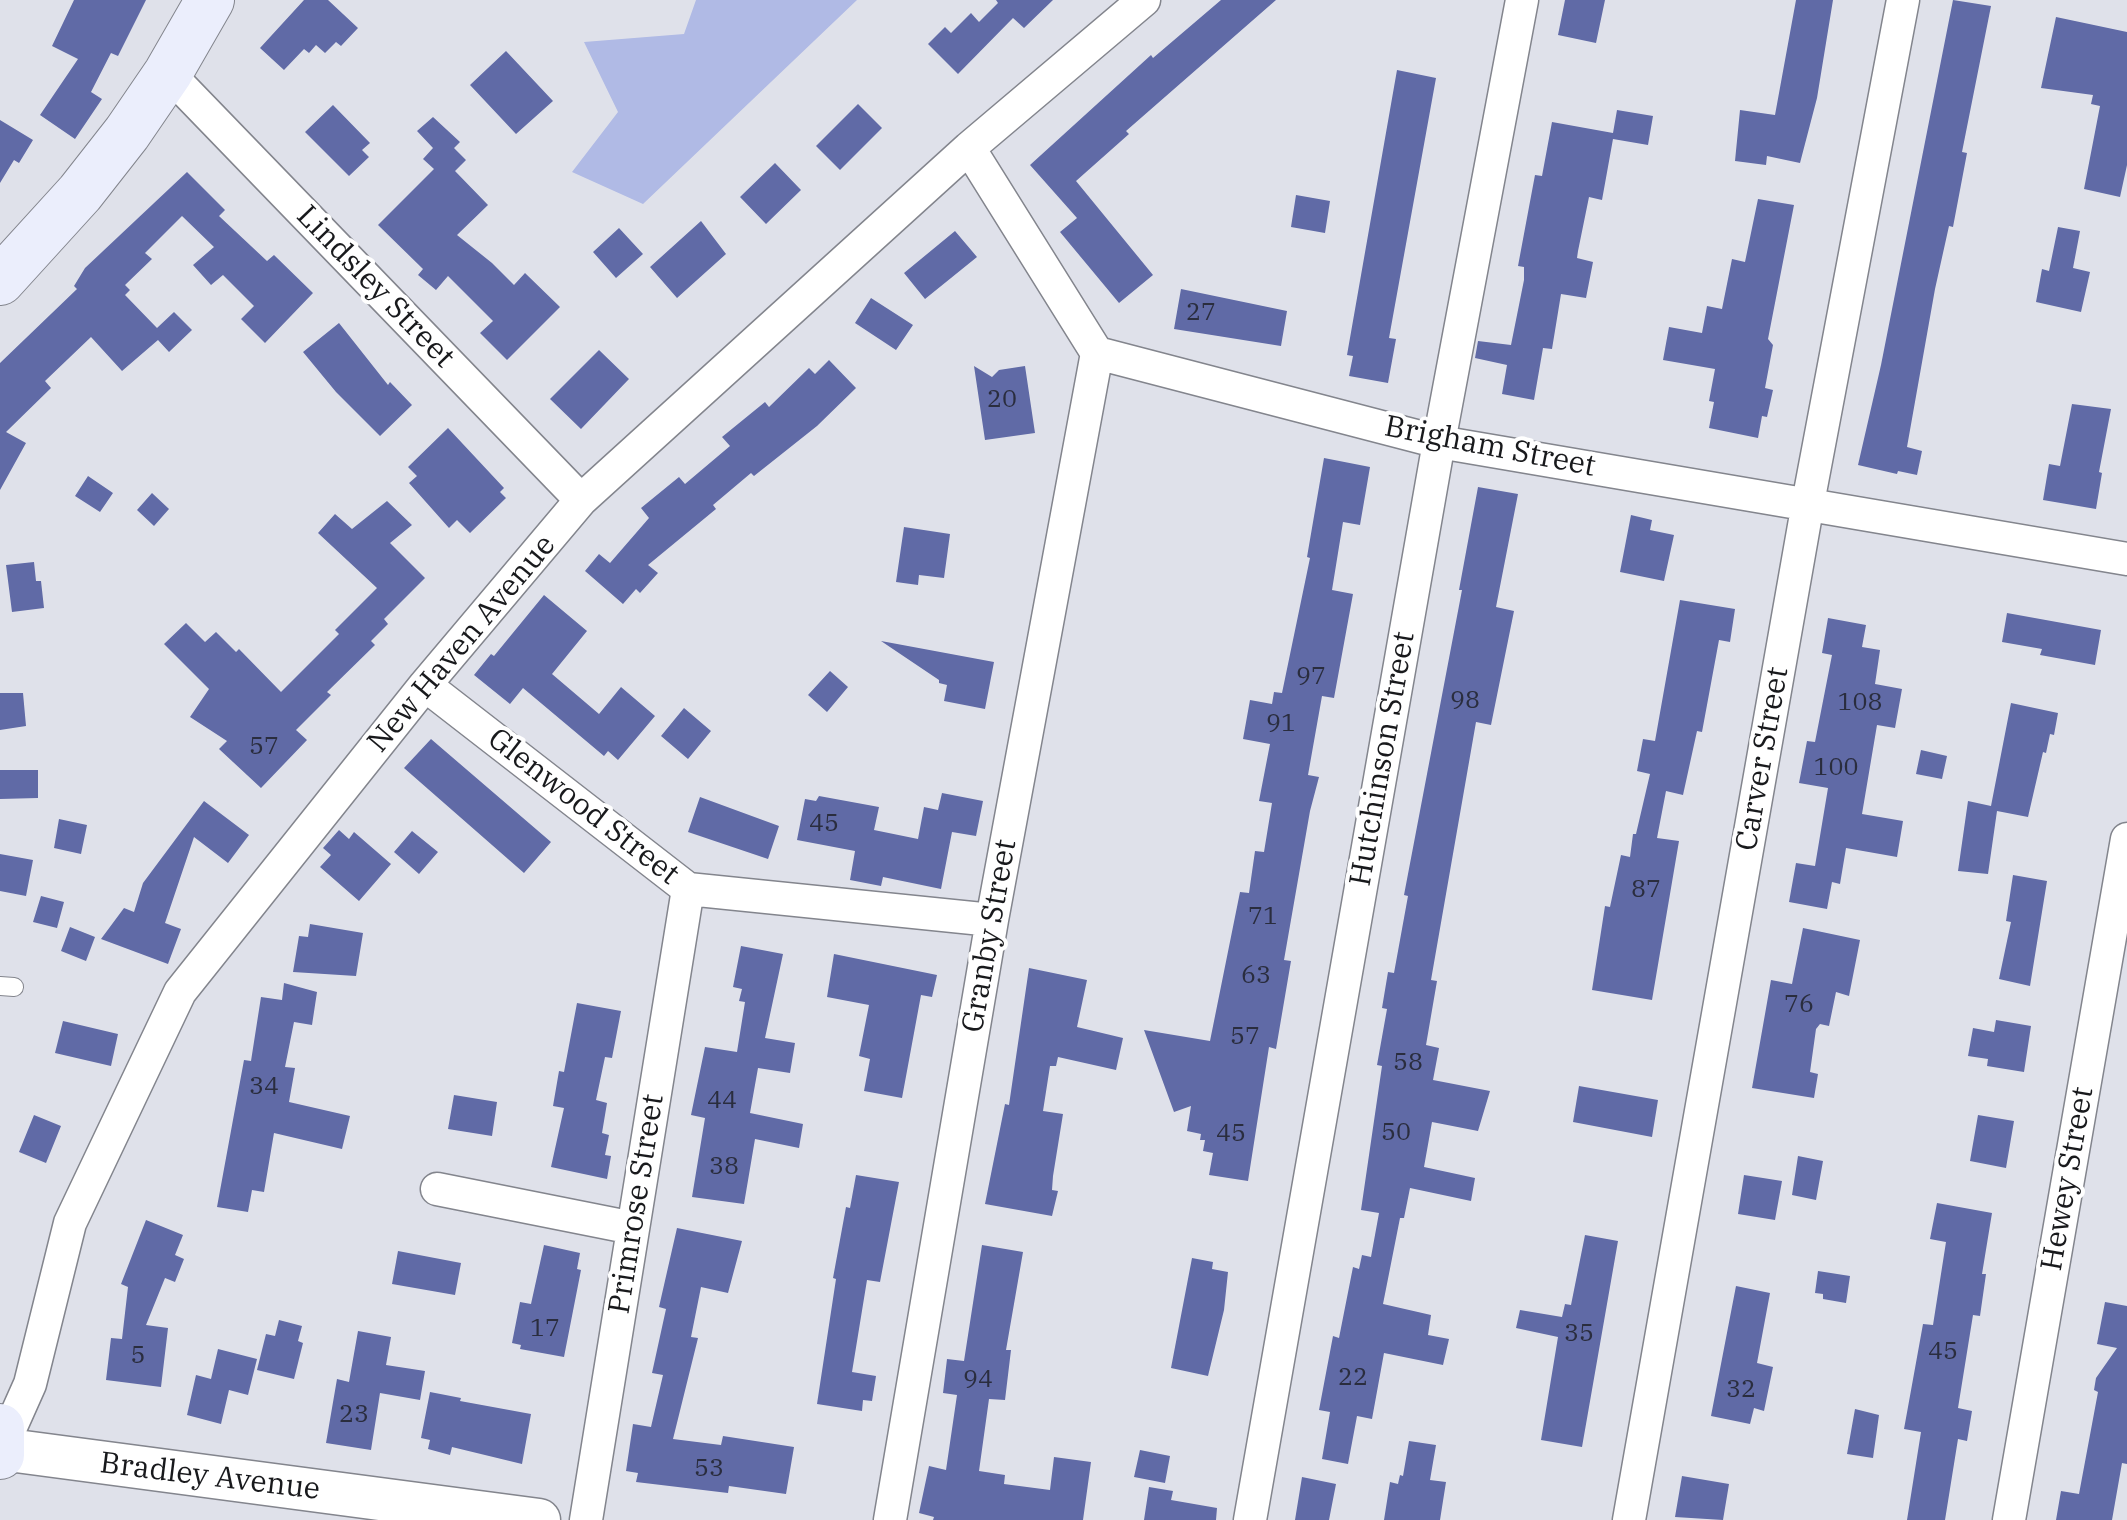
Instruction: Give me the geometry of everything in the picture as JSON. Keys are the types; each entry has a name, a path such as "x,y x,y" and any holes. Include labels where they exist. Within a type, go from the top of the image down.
{"main road":[{"path":"0,281 104,164 168,74 210,0"},
{"path":"0,1428 0,1452"}],"street":[{"name":"New Haven Avenue","path":"0,1452 30,1384 70,1223 180,992 425,686 581,500 968,148 1144,0"},
{"name":"Hutchinson Street","path":"1250,1520 1439,442 1522,0"},
{"name":"Carver Street","path":"1629,1520 1808,502 1903,0"},
{"name":"Lindsley Street","path":"168,74 581,500"},
{"path":"968,148 1097,354"},
{"name":"Brigham Street","path":"1097,354 1439,442 2127,559"},
{"name":"Granby Street","path":"890,1520 992,920 1097,354"},
{"name":"Glenwood Street","path":"425,686 688,889 992,920"},
{"name":"Hewey Street","path":"2009,1520 2127,838"},
{"name":"Primrose Street","path":"586,1520 688,889"},
{"path":"437,1189 634,1228"},
{"name":"Bradley Avenue","path":"0,1452 539,1520"}],"shaded area":[{"path":"696,0 857,0 643,204 572,172 618,112 584,42 684,34"}],"building":[{"path":"74,0 146,0 118,56 111,53 91,92 102,99 75,139 40,115 78,59 52,46"},
{"path":"304,0 328,0 358,28 341,46 336,42 325,53 316,45 309,53 304,49 284,70 260,48"},
{"path":"996,0 1053,0 1024,28 1013,18 958,74 928,44 945,27 951,33 971,13 979,22 998,3"},
{"path":"1221,0 1276,0 1126,131 1129,134 1076,181 1153,275 1119,303 1060,232 1077,218 1030,165 1151,55 1153,58"},
{"path":"1565,0 1605,0 1596,43 1558,35"},
{"path":"1796,0 1833,0 1817,98 1800,163 1767,156 1766,165 1735,161 1740,110 1775,115"},
{"path":"1953,0 1991,6 1962,152 1967,153 1953,227 1949,226 1935,289 1907,447 1922,451 1917,475 1898,471 1897,474 1858,465"},
{"path":"2056,17 2127,32 2127,165 2120,197 2084,189 2100,106 2091,104 2093,95 2041,88"},
{"path":"506,51 553,101 516,134 470,85"},
{"path":"1397,70 1436,78 1389,338 1396,339 1388,383 1349,376 1353,356 1347,355"},
{"path":"858,104 882,128 840,170 816,146"},
{"path":"333,105 370,143 362,150 369,157 349,176 305,132"},
{"path":"1617,110 1653,116 1648,145 1613,139 1602,200 1589,197 1578,251 1577,258 1593,262 1586,298 1561,294 1552,349 1543,348 1534,400 1502,394 1507,365 1475,358 1478,341 1511,345 1524,280 1524,267 1518,266 1535,175 1542,176 1552,122 1613,133"},
{"path":"433,117 460,142 454,148 466,160 455,171 488,205 457,235 514,285 525,273 560,307 507,360 480,333 493,321 448,276 436,290 418,275 423,269 378,225 434,169 423,159 433,148 417,131"},
{"path":"0,120 33,140 0,183"},
{"path":"775,163 801,190 766,224 740,197"},
{"path":"187,172 225,210 219,216 267,261 274,255 313,293 265,343 241,319 254,306 223,275 211,285 193,265 214,247 182,216 145,253 152,259 125,285 130,290 125,295 157,328 174,312 192,330 169,352 158,340 122,371 91,337 45,381 51,388 6,432 26,443 0,490 0,363 77,289 74,286 85,268"},
{"path":"1296,195 1330,201 1325,233 1291,227"},
{"path":"1758,199 1794,205 1768,339 1773,345 1765,388 1773,390 1758,438 1709,428 1715,369 1663,360 1669,327 1702,333 1707,306 1722,309 1732,259 1745,262"},
{"path":"701,221 726,254 677,298 650,267"},
{"path":"2058,227 2080,231 2073,268 2090,272 2081,312 2036,302 2042,269 2049,271"},
{"path":"619,228 643,254 616,278 593,252"},
{"path":"955,231 977,257 925,299 904,273"},
{"path":"1181,289 1287,311 1281,346 1174,329"},
{"path":"871,298 913,325 896,350 855,323"},
{"path":"339,323 388,385 390,382 412,405 380,436 303,352"},
{"path":"599,350 629,379 581,429 550,399"},
{"path":"829,360 856,388 817,426 754,476 751,473 713,505 716,509 648,565 658,573 640,593 636,589 623,604 585,571 599,554 610,563 649,518 641,508 679,477 685,484 730,446 722,437 765,402 769,407 809,368 815,374"},
{"path":"974,366 992,377 999,370 1025,366 1035,433 985,440"},
{"path":"2072,404 2111,409 2096,509 2043,500 2049,464 2060,466"},
{"path":"448,428 504,488 500,492 506,498 470,533 457,520 449,528 409,483 417,476 408,467"},
{"path":"1324,458 1370,467 1360,525 1343,522 1332,590 1353,594 1334,698 1322,696 1308,775 1319,777 1284,960 1291,961 1276,1049 1269,1047 1248,1181 1209,1175 1213,1153 1203,1151 1205,1140 1200,1140 1201,1134 1187,1131 1191,1106 1174,1112 1144,1030 1210,1041 1240,892 1249,893 1255,851 1264,852 1272,803 1259,801 1270,744 1243,739 1250,700 1272,704 1274,692 1282,693 1310,558 1307,557"},
{"path":"88,476 113,493 100,512 75,496"},
{"path":"1478,487 1518,494 1496,607 1514,611 1491,725 1476,722 1431,980 1437,981 1426,1045 1439,1048 1433,1080 1490,1091 1478,1131 1432,1122 1424,1167 1475,1178 1471,1201 1410,1188 1383,1304 1431,1315 1428,1335 1449,1339 1443,1365 1384,1353 1372,1419 1357,1416 1348,1464 1322,1459 1330,1412 1319,1410 1333,1336 1339,1338 1353,1267 1359,1269 1362,1255 1371,1257 1379,1213 1361,1210 1382,1066 1377,1065 1387,1009 1382,1008 1388,972 1394,973 1408,896 1404,895"},
{"path":"152,493 169,509 154,526 137,510"},
{"path":"387,501 412,525 390,543 425,578 384,619 388,624 371,641 375,645 327,692 331,695 296,730 307,740 261,788 219,749 227,741 190,717 209,689 164,644 186,623 205,642 216,632 236,652 239,649 281,692 339,634 335,630 377,588 318,533 335,514 352,529"},
{"path":"1631,515 1652,520 1650,530 1674,535 1664,581 1620,572"},
{"path":"904,527 950,534 944,578 919,575 918,585 896,582"},
{"path":"34,562 44,608 12,612 6,565"},
{"path":"544,595 587,631 552,674 599,714 621,687 655,716 618,760 608,751 604,756 523,688 510,704 474,675"},
{"path":"1680,600 1735,609 1730,642 1719,640 1702,732 1697,731 1683,795 1666,791 1657,838 1679,841 1652,1000 1592,990 1605,906 1610,907 1621,855 1630,857 1650,774 1637,771 1643,739 1655,741"},
{"path":"2007,613 2101,630 2095,665 2040,655 2042,649 2002,642"},
{"path":"1828,618 1866,625 1862,647 1880,650 1875,684 1902,689 1895,728 1877,725 1862,814 1903,821 1897,857 1846,848 1840,884 1832,882 1827,909 1789,902 1796,863 1815,866 1828,788 1799,783 1807,741 1815,742 1832,655 1822,653"},
{"path":"881,641 994,662 985,709 944,701 947,685"},
{"path":"830,671 848,687 827,712 808,695"},
{"path":"0,693 23,693 26,726 0,730"},
{"path":"2011,703 2058,713 2054,735 2050,734 2046,753 2043,752 2028,817 1997,811 1988,874 1958,871 1968,801 1991,806"},
{"path":"684,708 711,731 688,759 661,736"},
{"path":"431,739 551,842 524,873 404,768"},
{"path":"1921,750 1947,756 1942,779 1916,774"},
{"path":"0,770 38,770 38,798 0,799"},
{"path":"942,793 983,801 976,836 952,832 941,889 883,877 881,886 850,880 855,851 797,840 805,799 816,801 819,796 879,807 874,830 918,839 924,807 938,810"},
{"path":"700,797 779,826 768,859 688,832"},
{"path":"204,801 249,835 228,863 194,837 165,923 181,929 168,964 101,939 124,908 134,912 143,883"},
{"path":"59,819 87,825 81,854 54,848"},
{"path":"339,830 349,839 354,832 391,864 359,901 320,867 331,855 323,848"},
{"path":"412,831 438,852 419,874 394,852"},
{"path":"0,854 33,860 26,896 0,891"},
{"path":"2013,875 2047,881 2030,986 1999,979 2011,922 2006,921"},
{"path":"41,896 64,902 57,928 33,922"},
{"path":"310,924 363,933 356,976 293,972 299,936 308,937"},
{"path":"70,927 95,937 86,961 61,951"},
{"path":"1803,928 1860,940 1849,996 1836,992 1829,1026 1820,1024 1816,1029 1810,1072 1818,1074 1814,1098 1752,1088 1771,980 1792,984"},
{"path":"741,946 783,954 765,1038 795,1043 790,1073 758,1068 750,1113 803,1124 799,1148 755,1139 744,1204 692,1197 705,1118 691,1115 705,1047 737,1052 745,1002 739,1001 742,989 733,987"},
{"path":"834,954 937,975 932,997 921,995 902,1098 864,1091 870,1059 859,1056 869,1005 827,997"},
{"path":"1029,968 1087,980 1077,1027 1123,1038 1116,1070 1058,1057 1056,1066 1050,1066 1043,1111 1063,1114 1053,1176 1052,1190 1058,1191 1052,1216 985,1204 1005,1104 1009,1105"},
{"path":"284,983 317,992 312,1025 294,1022 285,1067 295,1068 289,1102 350,1116 342,1149 274,1133 264,1192 252,1190 248,1212 217,1207 244,1060 251,1061 261,997 282,1000"},
{"path":"577,1003 621,1011 612,1058 605,1057 596,1100 607,1103 602,1133 609,1135 605,1155 611,1156 607,1179 551,1167 564,1108 553,1106"},
{"path":"1996,1020 2031,1026 2024,1072 1987,1066 1988,1059 1968,1056 1973,1028 1994,1032"},
{"path":"63,1021 118,1034 111,1066 55,1053"},
{"path":"1579,1086 1658,1100 1652,1137 1573,1122"},
{"path":"454,1095 497,1102 492,1136 448,1129"},
{"path":"34,1115 61,1126 46,1163 19,1152"},
{"path":"1978,1115 2014,1121 2006,1168 1970,1161"},
{"path":"1798,1156 1823,1161 1816,1200 1792,1195"},
{"path":"856,1175 899,1182 880,1282 867,1280 852,1372 876,1376 872,1401 863,1400 862,1411 817,1404 836,1279 833,1278"},
{"path":"1744,1175 1782,1181 1775,1220 1738,1214"},
{"path":"1937,1203 1992,1213 1980,1316 1973,1315 1958,1408 1972,1411 1967,1441 1958,1439 1945,1520 1907,1520 1921,1432 1904,1429 1923,1324 1933,1325 1946,1242 1930,1239"},
{"path":"146,1220 183,1235 175,1255 184,1259 175,1282 165,1278 146,1325 168,1328 161,1387 106,1380 111,1338 122,1339 128,1287 121,1284"},
{"path":"677,1228 742,1241 728,1293 701,1287 691,1337 698,1338 673,1439 721,1445 723,1436 794,1447 786,1494 729,1486 728,1493 636,1482 638,1473 626,1471 633,1424 651,1427 663,1375 652,1373 666,1309 659,1307"},
{"path":"1585,1235 1618,1241 1582,1447 1541,1440 1558,1337 1516,1328 1520,1310 1562,1317 1565,1304 1571,1305"},
{"path":"544,1245 580,1253 577,1269 581,1270 564,1357 520,1349 521,1345 512,1343 520,1302 531,1304"},
{"path":"982,1245 1023,1252 1006,1350 1011,1350 1005,1400 989,1399 979,1471 1005,1475 1004,1484 1050,1490 1054,1457 1091,1462 1083,1520 933,1520 934,1517 919,1513 929,1466 946,1470 957,1395 943,1393 947,1359 964,1361"},
{"path":"398,1251 461,1263 455,1295 392,1284"},
{"path":"1192,1258 1213,1262 1212,1269 1228,1272 1224,1310 1208,1376 1171,1368"},
{"path":"1818,1271 1850,1276 1846,1303 1823,1299 1823,1294 1815,1293"},
{"path":"1736,1286 1770,1293 1757,1363 1773,1367 1764,1411 1754,1408 1750,1424 1711,1416"},
{"path":"2105,1302 2127,1306 2127,1464 2122,1463 2112,1520 2056,1520 2061,1491 2079,1494 2098,1392 2094,1390 2096,1378 2117,1348 2097,1344"},
{"path":"279,1320 302,1326 298,1341 303,1343 294,1379 257,1370 266,1334 275,1336"},
{"path":"358,1331 391,1337 386,1365 425,1371 420,1400 380,1393 371,1450 326,1443 337,1379 349,1382"},
{"path":"218,1349 257,1359 248,1395 229,1390 221,1424 187,1415 196,1375 211,1379"},
{"path":"430,1392 531,1414 522,1464 452,1447 450,1455 428,1449 430,1440 421,1438"},
{"path":"1855,1409 1879,1415 1873,1458 1847,1454"},
{"path":"1409,1441 1436,1445 1430,1480 1446,1482 1440,1520 1384,1520 1390,1482 1398,1484 1400,1475 1403,1476"},
{"path":"1140,1450 1170,1456 1165,1483 1134,1477"},
{"path":"1682,1476 1729,1484 1723,1520 1675,1517"},
{"path":"1302,1477 1336,1484 1329,1520 1295,1520"},
{"path":"1149,1487 1173,1491 1171,1500 1217,1508 1216,1520 1144,1520"}]}
